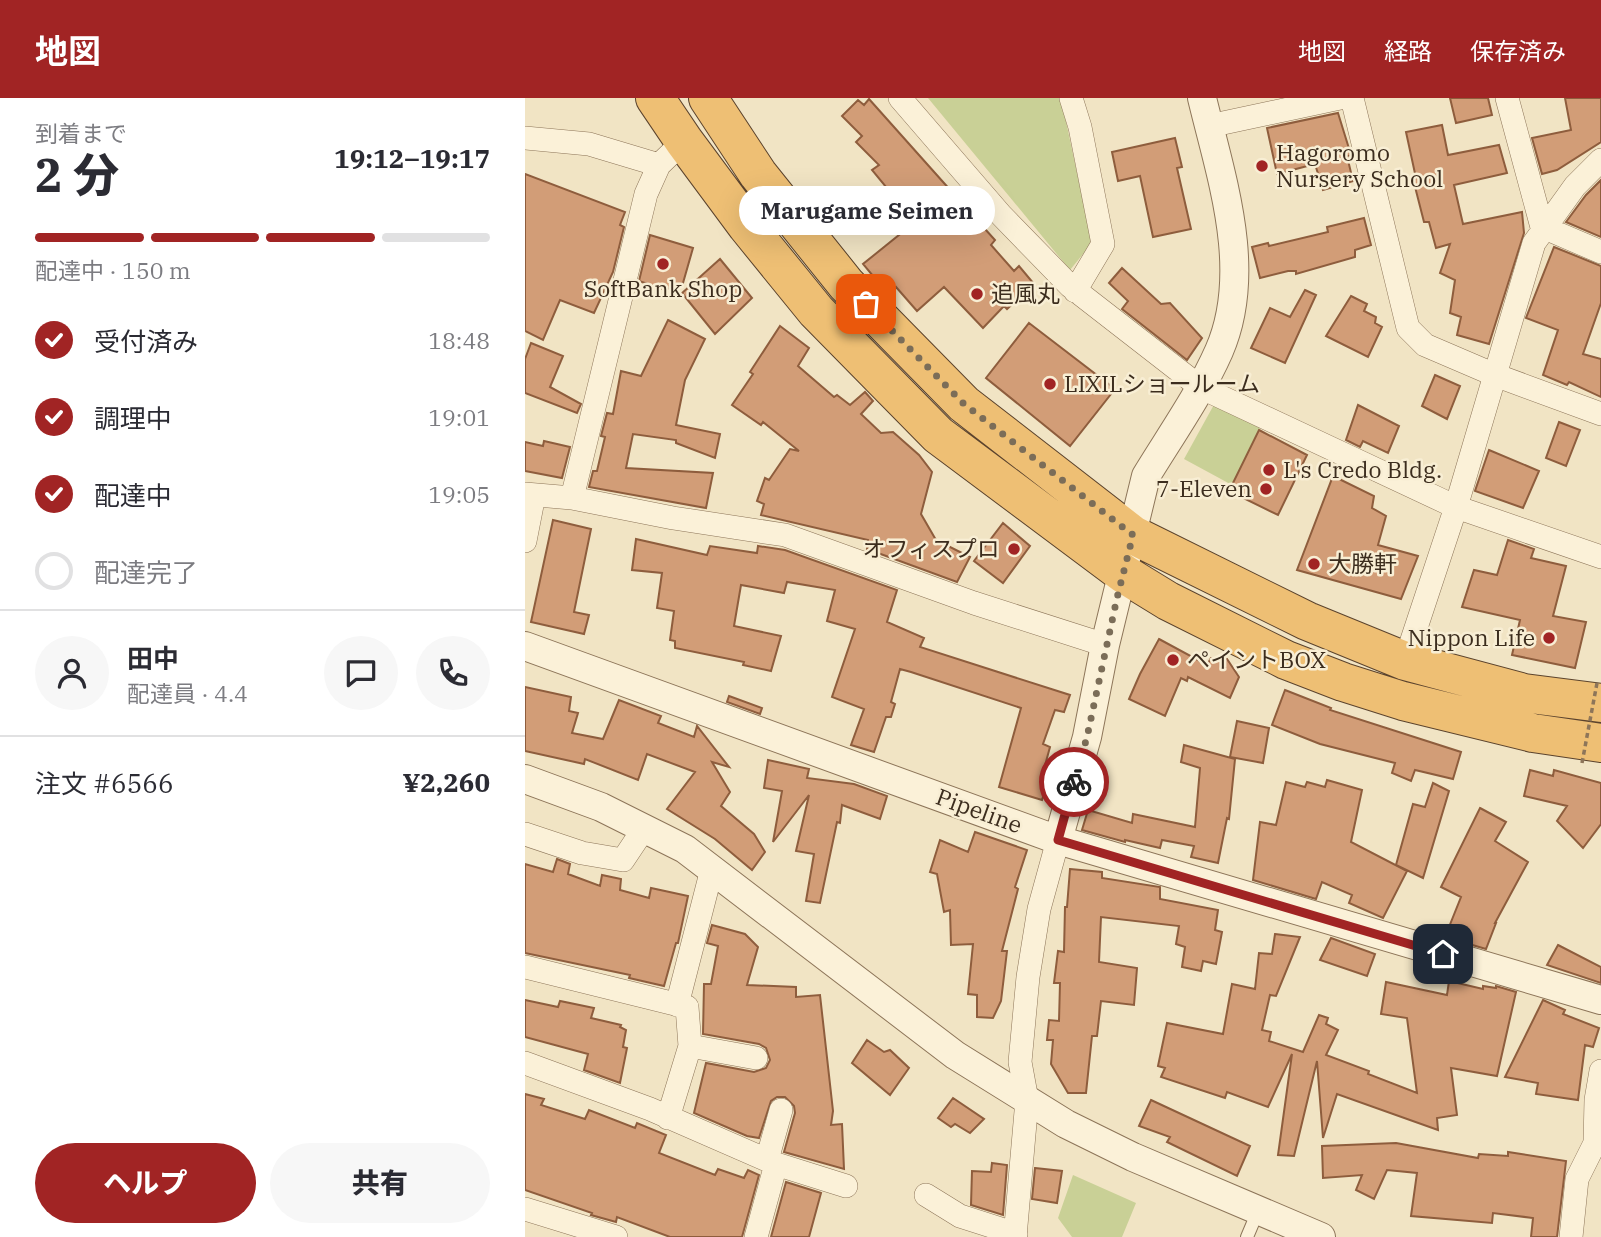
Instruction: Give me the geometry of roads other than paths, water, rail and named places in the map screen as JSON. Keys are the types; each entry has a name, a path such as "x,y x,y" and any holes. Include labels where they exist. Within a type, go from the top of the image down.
{"highway":[{"path":"655,98 671,153 747,226 816,311 938,435 1124,574 1168,601 1263,649 1343,682 1403,701 1533,733 1592,753"},
{"path":"708,98 758,174 846,284 964,404 1133,535 1307,621 1405,661 1524,693 1599,693"}],"street":[{"path":"900,98 1001,215 1075,291 1200,387 1456,508 1601,557"},
{"path":"1072,98 1103,244 1075,291"},
{"path":"926,1195 960,1216 1016,1236 1027,1100 1020,1062 1028,977 1039,909 1087,737 1105,645 1146,476 1220,350 1229,321 1235,253 1202,98"},
{"path":"1209,126 1340,98"},
{"path":"1352,98 1408,328 1425,345 1495,375 1601,414"},
{"path":"1507,98 1544,229"},
{"path":"525,138 671,153 643,207 572,498"},
{"path":"1405,661 1456,508 1534,243 1575,186 1601,160"},
{"path":"1544,229 1601,252"},
{"path":"525,541 530,494 572,498 673,519 785,535 974,603 1105,645"},
{"name":"Pipeline","path":"525,646 1058,840 1601,1000"},
{"path":"525,779 601,807 685,849 955,1055 1027,1100 1101,1142 1321,1237"},
{"path":"525,834 582,853 623,860 645,827"},
{"path":"677,1005 712,869"},
{"path":"525,967 687,1007 689,1046 668,1118"},
{"path":"689,1046 756,1058"},
{"path":"525,1063 650,1109 771,1162 846,1186"},
{"path":"1571,1237 1577,1179 1595,1143 1596,1100 1601,1071"},
{"path":"756,1237 781,1110"},
{"path":"525,1209 616,1237"}],"lane":[{"path":"1247,1237 1258,1211"}],"place":[{"name":"Hagoromo Nursery School","path":"1262,166"},
{"name":"SoftBank Shop","path":"663,264"},
{"name":"追風丸","path":"977,294"},
{"name":"Marugame Seimen","path":"866,304"},
{"name":"LIXILショールーム","path":"1050,384"},
{"name":"L's Credo Bldg.","path":"1269,470"},
{"name":"7-Eleven","path":"1266,489"},
{"name":"オフィスプロ","path":"1014,549"},
{"name":"大勝軒","path":"1314,564"},
{"name":"Nippon Life","path":"1549,638"},
{"name":"ペイントBOX","path":"1173,660"}]}
